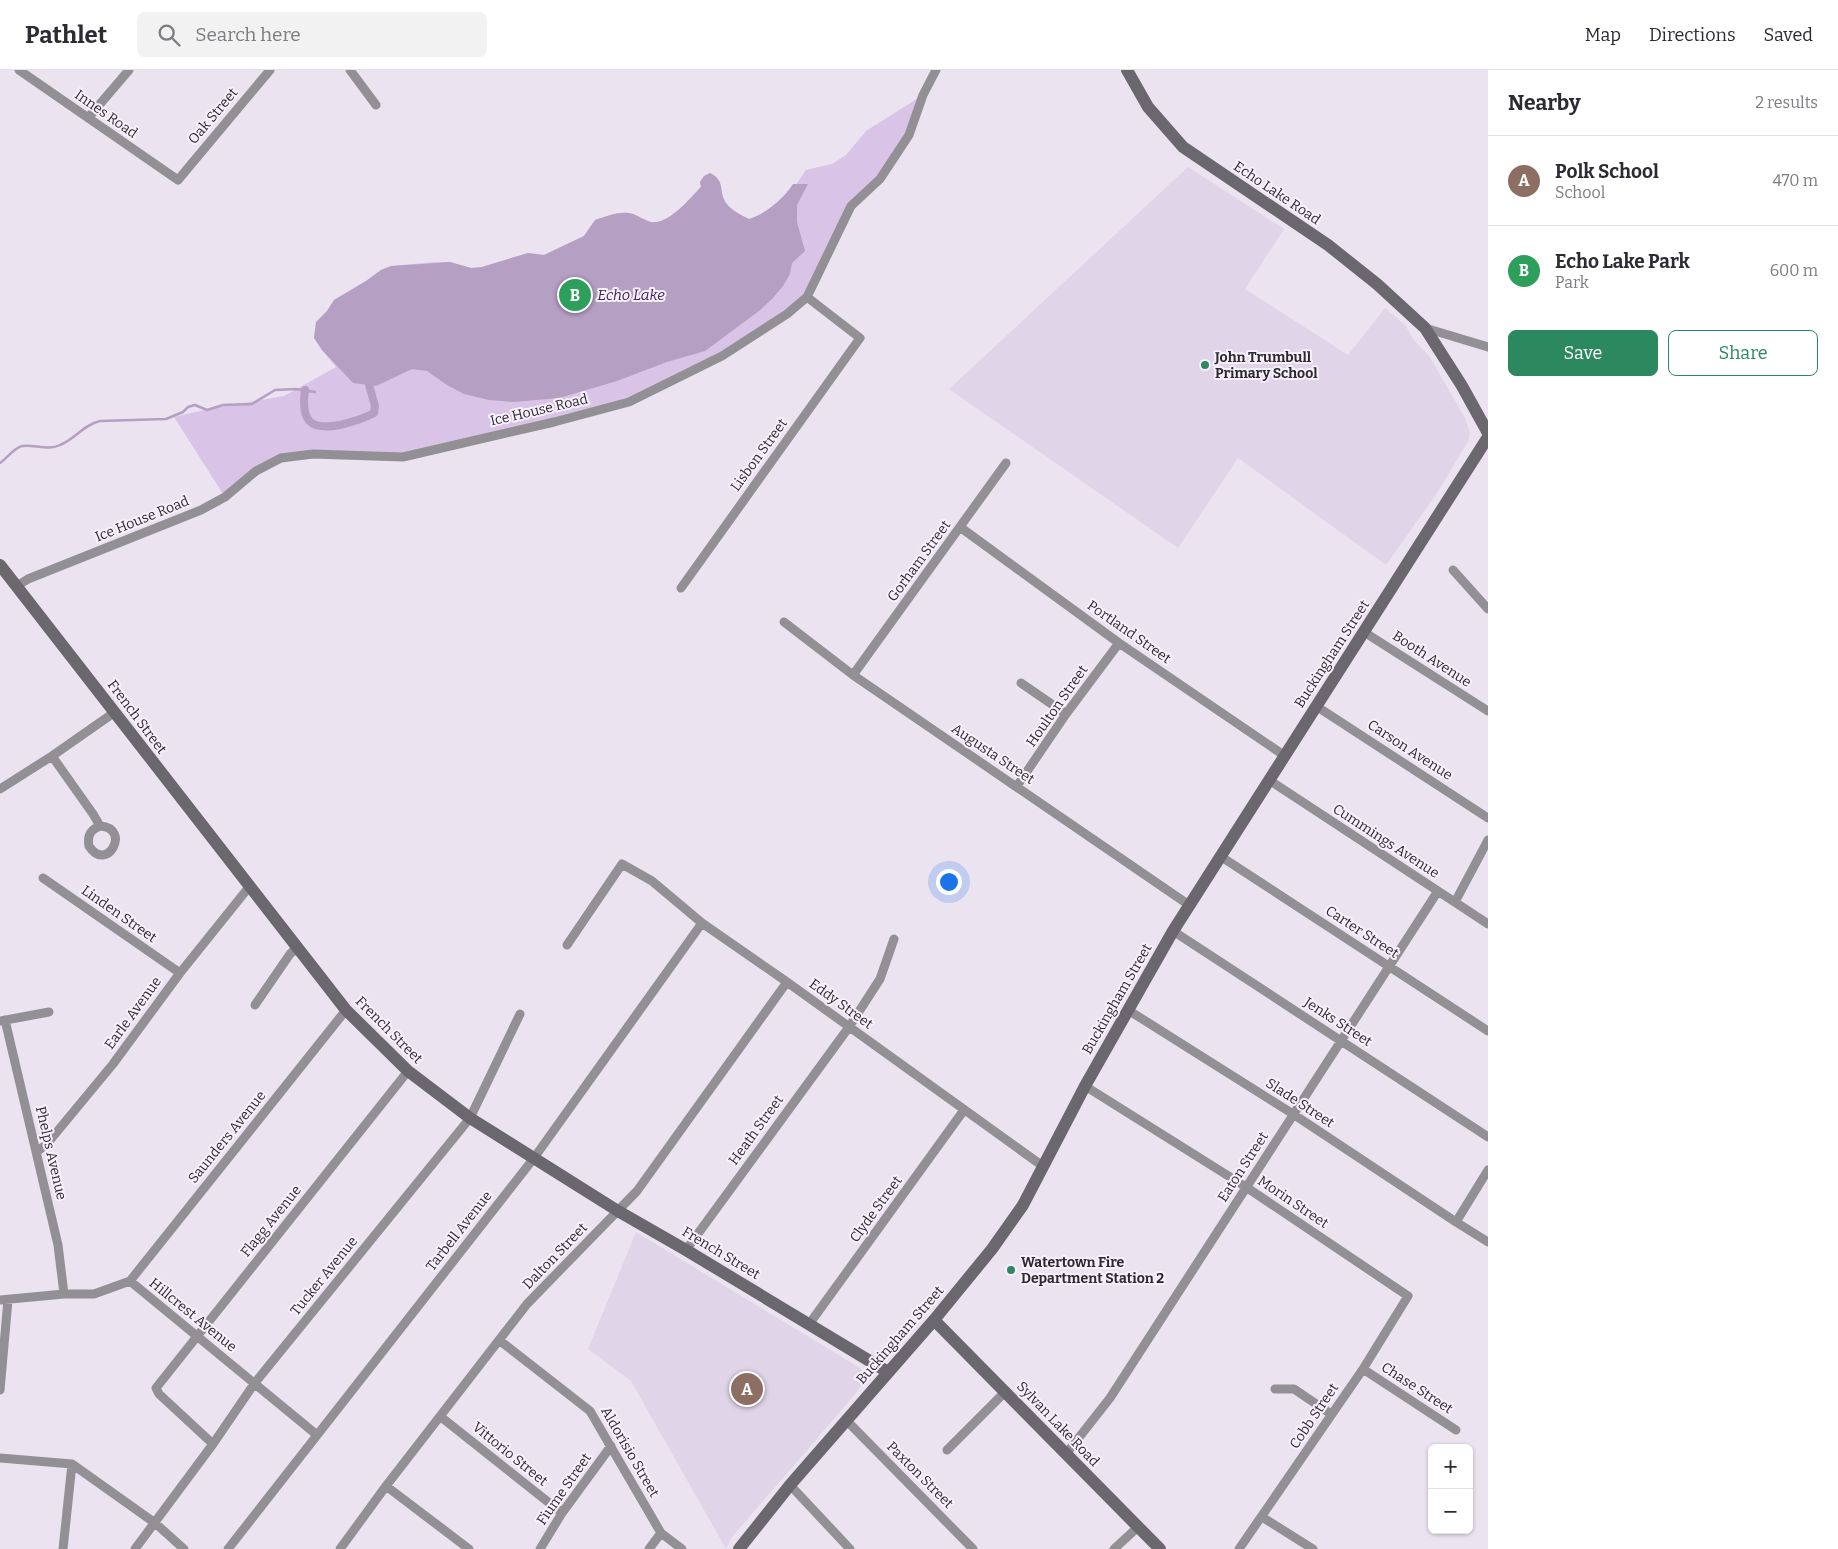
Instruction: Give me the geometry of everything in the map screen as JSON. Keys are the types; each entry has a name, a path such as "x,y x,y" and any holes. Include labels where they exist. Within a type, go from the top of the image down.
{"main road":[{"name":"Echo Lake Road","path":"1127,70 1148,107 1182,147 1328,245 1377,284 1424,328 1462,386 1488,435"},
{"name":"Buckingham Street","path":"739,1549 846,1420 934,1320 992,1249 1023,1205 1085,1086 1173,931 1488,435"},
{"name":"French Street","path":"0,565 346,1010 408,1072 470,1118 618,1211 810,1323 888,1372"},
{"name":"Sylvan Lake Road","path":"934,1320 1160,1549"}],"street":[{"name":"Innes Road","path":"18,70 178,180"},
{"path":"88,118 129,70"},
{"name":"Oak Street","path":"178,180 270,70"},
{"path":"350,70 376,105"},
{"name":"Ice House Road","path":"17,586 28,579 201,510 225,497 256,471 282,458 313,454 403,457 554,422 629,402 722,356 787,314 807,297 851,206 880,179 909,135 923,94 936,70"},
{"name":"Lisbon Street","path":"681,588 860,338 807,297"},
{"name":"Echo Lake Road","path":"1424,328 1488,347"},
{"name":"Gorham Street","path":"853,675 1006,462"},
{"name":"Portland Street","path":"960,527 1119,643 1285,756"},
{"path":"1453,570 1488,609"},
{"name":"Augusta Street","path":"784,622 853,675 1018,786 1189,905"},
{"name":"Booth Avenue","path":"1364,632 1487,709"},
{"name":"Houlton Street","path":"1018,786 1066,714 1119,643"},
{"path":"1021,683 1066,714"},
{"name":"Carson Avenue","path":"1316,706 1488,818"},
{"path":"0,790 114,712"},
{"path":"52,756 100,826"},
{"name":"Cummings Avenue","path":"1269,780 1488,924"},
{"path":"1455,902 1488,840"},
{"name":"Carter Street","path":"1220,856 1488,1031"},
{"name":"Eddy Street","path":"568,945 622,864 652,881 702,923 1044,1167"},
{"name":"Linden Street","path":"43,878 180,973"},
{"name":"Earle Avenue","path":"36,1152 46,1145 113,1064 180,973 249,887"},
{"name":"Eaton Street","path":"1066,1454 1110,1398 1438,891"},
{"name":"Tarbell Avenue","path":"228,1549 534,1158 702,923"},
{"name":"Jenks Street","path":"1173,931 1488,1137"},
{"name":"Heath Street","path":"686,1250 849,1027 880,979 894,939"},
{"path":"255,1005 290,954 298,947"},
{"name":"Dalton Street","path":"340,1549 386,1486 527,1304 637,1190 787,982"},
{"name":"Saunders Avenue","path":"130,1281 346,1010"},
{"name":"Slade Street","path":"1128,1010 1293,1114 1488,1242"},
{"path":"2,1020 49,1012"},
{"name":"Tucker Avenue","path":"135,1549 213,1444 254,1384 470,1118 520,1014"},
{"name":"Phelps Avenue","path":"2,1020 58,1245 64,1294"},
{"name":"Flagg Avenue","path":"213,1444 159,1394 156,1388 408,1072"},
{"name":"Morin Street","path":"1085,1086 1246,1187 1408,1296"},
{"name":"Clyde Street","path":"810,1323 964,1110"},
{"path":"1456,1222 1488,1170"},
{"name":"Hillcrest Avenue","path":"4,1300 64,1294 94,1294 130,1281 317,1435"},
{"name":"Cobb Street","path":"1239,1549 1363,1370 1408,1296"},
{"path":"0,1390 4,1300"},
{"name":"Aldorisio Street","path":"499,1340 590,1411 661,1533 682,1549"},
{"name":"Chase Street","path":"1363,1370 1456,1430"},
{"path":"1275,1389 1294,1389 1331,1414"},
{"path":"947,1450 1006,1391"},
{"name":"Vittorio Street","path":"441,1417 562,1513"},
{"name":"Paxton Street","path":"846,1420 973,1549"},
{"name":"Fiume Street","path":"540,1549 562,1513 612,1446"},
{"path":"0,1458 72,1464 155,1523 184,1549"},
{"path":"63,1549 72,1464"},
{"path":"386,1486 469,1549"},
{"path":"790,1486 850,1549"},
{"path":"1262,1517 1313,1549"},
{"path":"1114,1549 1138,1527"},
{"path":"649,1549 661,1533"}],"shaded area":[{"name":"Echo Lake","path":"923,95 909,135 880,179 851,207 807,297 722,356 629,402 403,457 281,458 225,497 174,417 284,396 336,367 314,338 316,322 327,311 334,300 381,270 391,266 435,262 450,262 471,268 482,267 528,253 544,255 584,236 595,220 619,213 628,213 651,222 658,222 672,215 685,204 701,187 700,182 704,176 710,173 718,179 724,199 731,208 749,219 757,217 794,197 797,183 806,170 832,164 846,155 866,131"},
{"name":"John Trumbull Primary School","path":"1188,167 1284,229 1245,289 1348,355 1385,308 1405,325 1414,340 1429,356 1464,416 1470,432 1469,440 1437,493 1386,565 1238,458 1178,548 949,389"},
{"path":"636,1232 860,1368 865,1374 864,1382 856,1393 732,1537 726,1549 631,1381 588,1349"}],"water":[{"name":"Echo Lake","path":"710,173 718,179 728,206 749,219 774,205 793,184 808,184 797,205 797,222 805,251 792,263 790,274 772,299 759,311 705,351 667,362 617,381 559,398 514,402 489,400 464,394 427,371 412,369 376,386 353,383 322,350 314,338 316,322 327,311 334,300 381,270 391,266 450,262 471,268 482,267 528,253 544,255 584,236 595,220 619,213 628,213 651,222 658,222 672,215 685,204 701,187 700,182 704,176"}],"waterway":[{"path":"305,390 304,409 309,421 321,426 329,426 340,425 374,413 375,406 369,385"},
{"path":"0,463 19,447 55,447 100,421 166,419 195,405 207,410 223,405 252,404 275,390 296,389 315,392"}],"place":[{"name":"Echo Lake Park","path":"575,295"},
{"name":"John Trumbull Primary School","path":"1205,365"},
{"name":"Watertown Fire Department Station 2","path":"1011,1270"},
{"name":"Polk School","path":"747,1389"}]}
